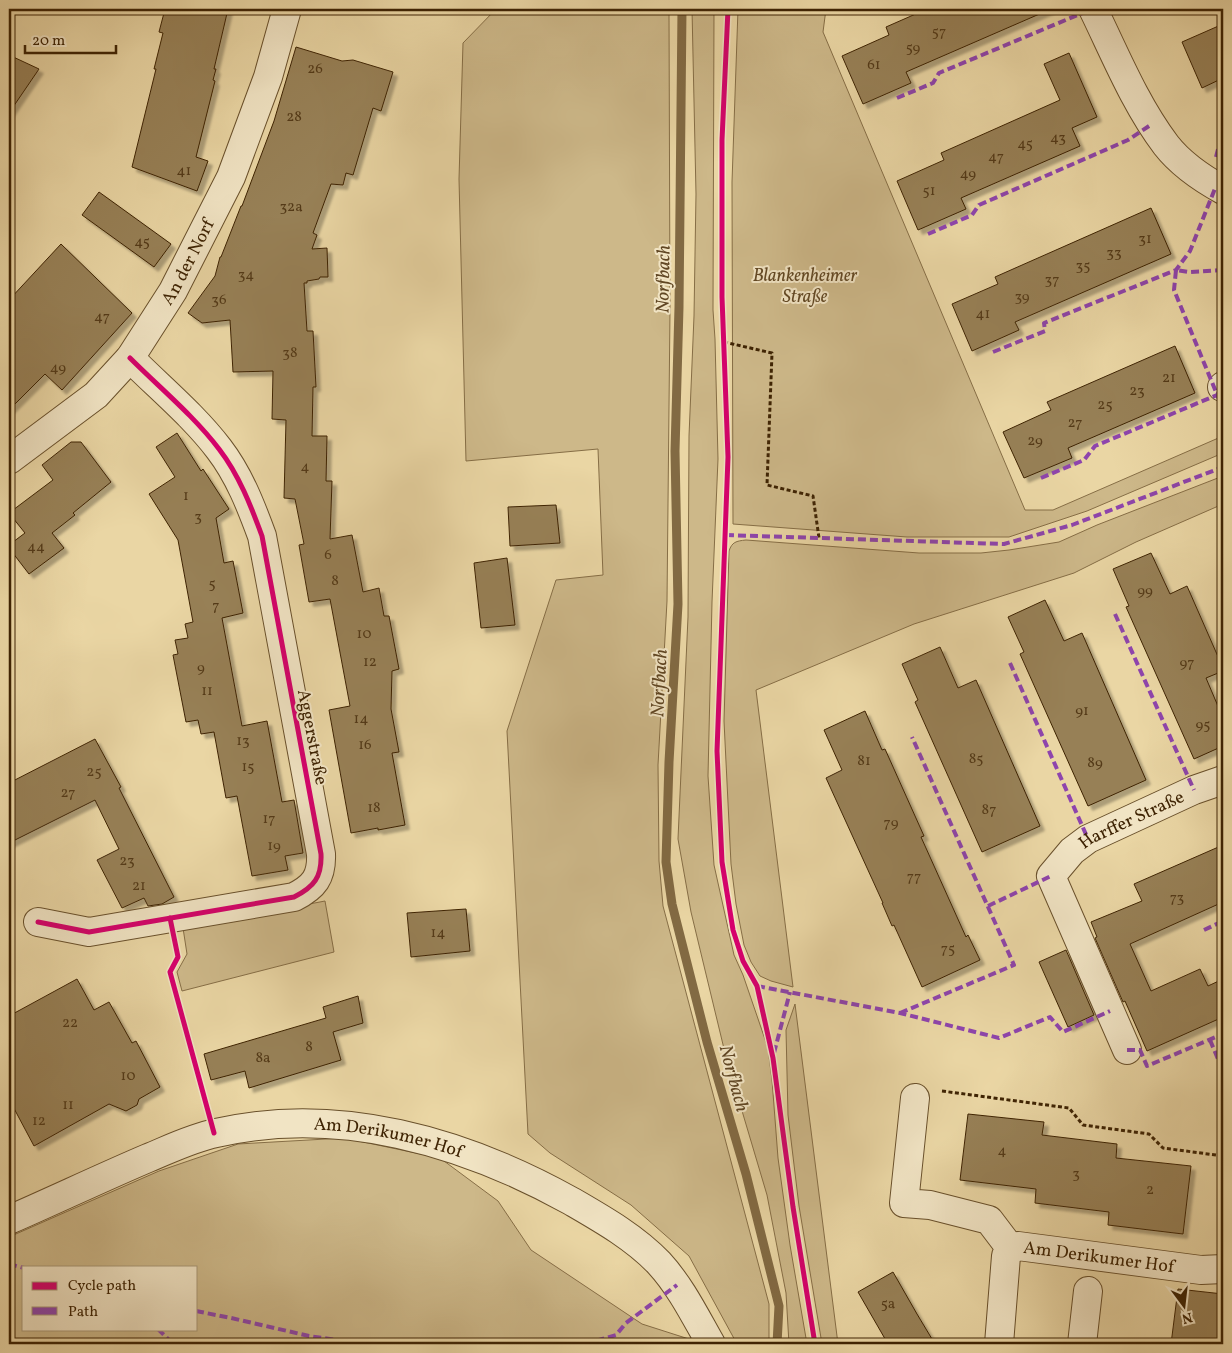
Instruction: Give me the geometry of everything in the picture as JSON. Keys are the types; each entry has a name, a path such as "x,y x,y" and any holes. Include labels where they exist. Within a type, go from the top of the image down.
{"street":[{"name":"An der Norf","path":"9,460 96,396 130,358 173,291 231,176 268,77 287,9"},
{"path":"1093,9 1134,92 1167,146 1198,174 1223,190"},
{"name":"Aggerstraße","path":"38,922 89,932 294,897 307,891 317,880 322,867 262,536 251,506 220,450 200,426 130,358"},
{"name":"Harffer Straße","path":"1127,1050 1051,876 1072,851 1088,839 1186,794 1223,780"},
{"path":"916,1098 904,1203 930,1205 989,1220 1011,1249"},
{"name":"Am Derikumer Hof","path":"9,1220 168,1150 214,1134 246,1127 302,1122 366,1127 434,1142 472,1155 539,1185 602,1219 635,1242 660,1264 687,1300 711,1344"},
{"name":"Am Derikumer Hof","path":"999,1344 1006,1256 1011,1249 1018,1246 1201,1270 1223,1269"},
{"path":"1082,1344 1088,1291"}],"path":[{"path":"724,342 772,353 767,485 814,496 819,538"},
{"path":"916,1098 917,1087 1069,1108 1083,1125 1149,1134 1163,1148 1223,1156"}],"green space":[{"path":"496,9 669,9 670,310 667,601 658,765 659,861 663,906 769,1304 769,1344 737,1344 689,1256 631,1205 550,1153 528,1134 507,731 556,580 603,575 598,449 466,461 459,179 463,43"},
{"path":"692,9 714,9 713,310 718,459 708,776 714,865 734,955 743,975 768,1048 778,1158 790,1245 807,1344 789,1344 786,1293 767,1195 726,1057 691,912 678,839 688,617 689,436 694,316 696,194"},
{"name":"Blankenheimer Straße","path":"738,9 826,9 823,32 1025,510 1053,510 1223,436 1223,453 1087,511 1009,537 907,537 733,524 732,182"},
{"path":"1223,476 1223,504 1136,542 1074,573 914,624 756,690 793,987 760,976 751,962 744,945 731,864 724,721 729,551 733,544 746,540 919,553 981,553 1009,550 1059,542 1097,525"},
{"path":"325,901 334,952 182,991 177,972 187,954 183,928"},
{"path":"795,1004 838,1344 822,1344 799,1206 788,1115 786,1030"},
{"path":"344,1138 440,1158 498,1201 531,1250 642,1324 692,1340 695,1344 9,1344 9,1237 159,1171 238,1144"}],"building":[{"path":"165,9 228,9 214,69 216,69 213,80 215,81 196,157 208,161 197,191 132,167 156,69 154,69 163,33 159,32"},
{"path":"927,9 1051,9 906,72 911,83 863,104 842,56 889,35 886,27"},
{"path":"1223,24 1223,78 1202,88 1182,42"},
{"path":"296,47 342,61 353,60 393,72 381,111 373,108 353,175 346,173 343,185 331,184 313,233 317,235 312,249 327,248 328,277 320,277 319,279 304,283 307,331 313,331 316,387 313,387 312,436 327,436 326,481 332,481 330,539 352,535 363,592 379,588 384,616 389,616 399,669 392,671 391,709 399,752 392,753 405,825 351,833 329,710 350,706 330,599 309,602 299,545 304,544 295,499 284,498 286,420 272,419 273,371 233,372 230,320 202,323 188,313 215,276 220,257 242,206 274,121"},
{"path":"1069,53 1097,117 1072,128 1080,146 961,198 966,209 918,230 897,181 944,160 941,153 1060,100 1044,64"},
{"path":"9,55 39,69 9,113"},
{"path":"99,192 171,244 154,267 82,215"},
{"path":"1151,208 1171,254 1015,322 1019,330 972,351 952,304 998,284 995,277"},
{"path":"61,244 132,313 62,390 45,374 9,410 9,300"},
{"path":"1175,346 1195,393 1068,448 1072,458 1024,478 1003,432 1051,410 1047,402"},
{"path":"177,433 201,471 203,469 229,509 216,518 224,563 233,561 243,613 222,618 242,726 267,721 282,802 294,800 303,853 285,856 288,870 252,876 237,796 226,798 214,732 201,734 198,720 186,722 173,655 178,654 175,640 188,638 185,624 193,622 178,540 149,494 175,477 156,447"},
{"path":"71,442 81,442 111,482 52,533 64,548 29,574 9,548 9,545 25,533 9,513 53,480 42,465"},
{"path":"556,505 560,543 510,546 508,507"},
{"path":"1151,553 1170,594 1187,586 1223,668 1223,671 1206,678 1223,718 1223,746 1194,759 1126,607 1129,606 1113,569"},
{"path":"507,558 515,625 481,628 474,563"},
{"path":"1045,600 1064,641 1082,633 1146,780 1088,806 1020,654 1024,652 1008,617"},
{"path":"940,647 958,688 976,680 1040,826 982,852 915,702 918,700 902,664"},
{"path":"865,711 882,750 885,749 924,836 921,837 966,937 968,935 980,960 922,987 894,925 892,926 826,778 842,770 824,730"},
{"path":"95,739 121,787 119,788 174,897 162,904 148,906 144,898 122,908 97,860 119,849 95,800 9,843 9,783"},
{"path":"1223,845 1223,902 1130,944 1151,991 1200,969 1208,986 1223,979 1223,1017 1147,1051 1095,938 1097,937 1091,922 1142,901 1134,884"},
{"path":"466,909 470,951 411,957 407,913"},
{"path":"1066,950 1094,1015 1068,1027 1039,962"},
{"path":"77,979 94,1010 109,1002 132,1043 136,1041 160,1087 139,1099 137,1105 126,1111 109,1104 34,1146 9,1099 9,1016"},
{"path":"358,996 363,1023 333,1032 341,1060 249,1088 245,1071 211,1080 204,1054 326,1018 323,1007"},
{"path":"968,1114 1044,1122 1042,1135 1117,1144 1116,1158 1191,1166 1183,1234 1108,1225 1109,1212 1035,1203 1036,1189 960,1180"},
{"path":"893,1272 935,1344 888,1344 858,1292"},
{"path":"1178,1289 1223,1294 1223,1344 1171,1344"}],"waterway":[{"name":"Norfbach","path":"682,9 679,307 675,451 678,604 669,762 666,862 672,904 707,1042 746,1174 779,1306 777,1344"}],"marked path":[{"path":"897,98 933,83 939,73 1092,9"},
{"path":"928,234 972,215 979,205 1128,140 1152,124"},
{"path":"1216,157 1223,130"},
{"path":"993,352 1045,331 1044,323 1176,270 1190,251 1216,186"},
{"path":"1223,270 1189,272 1176,270 1174,290 1223,409"},
{"path":"1041,478 1084,460 1095,446 1217,395 1222,387"},
{"path":"726,535 1004,544 1072,525 1223,467"},
{"path":"1115,614 1194,790"},
{"path":"1010,663 1088,839"},
{"path":"900,1013 1014,965 912,737"},
{"path":"988,906 1051,876"},
{"path":"1204,930 1223,921"},
{"path":"757,986 900,1013 999,1038 1050,1017 1063,1032 1110,1011"},
{"path":"774,1053 790,992"},
{"path":"1127,1050 1140,1050 1147,1066 1223,1034"},
{"path":"1210,1040 1223,1071"},
{"path":"9,1264 22,1267"},
{"path":"585,1344 616,1335 626,1323 677,1285"},
{"path":"198,1311 309,1336 364,1344"},
{"path":"159,1330 173,1344"},
{"path":"478,1344 491,1344"}],"cycle path":[{"path":"728,9 722,140 722,297 728,457 717,751 722,862 733,930 743,961 757,986 773,1058 793,1207 815,1344"},
{"path":"38,922 89,932 294,897 312,885 320,869 321,854 262,536 258,525 238,480 219,449 188,414 130,358"},
{"path":"170,918 178,957 170,972 214,1133"}]}
